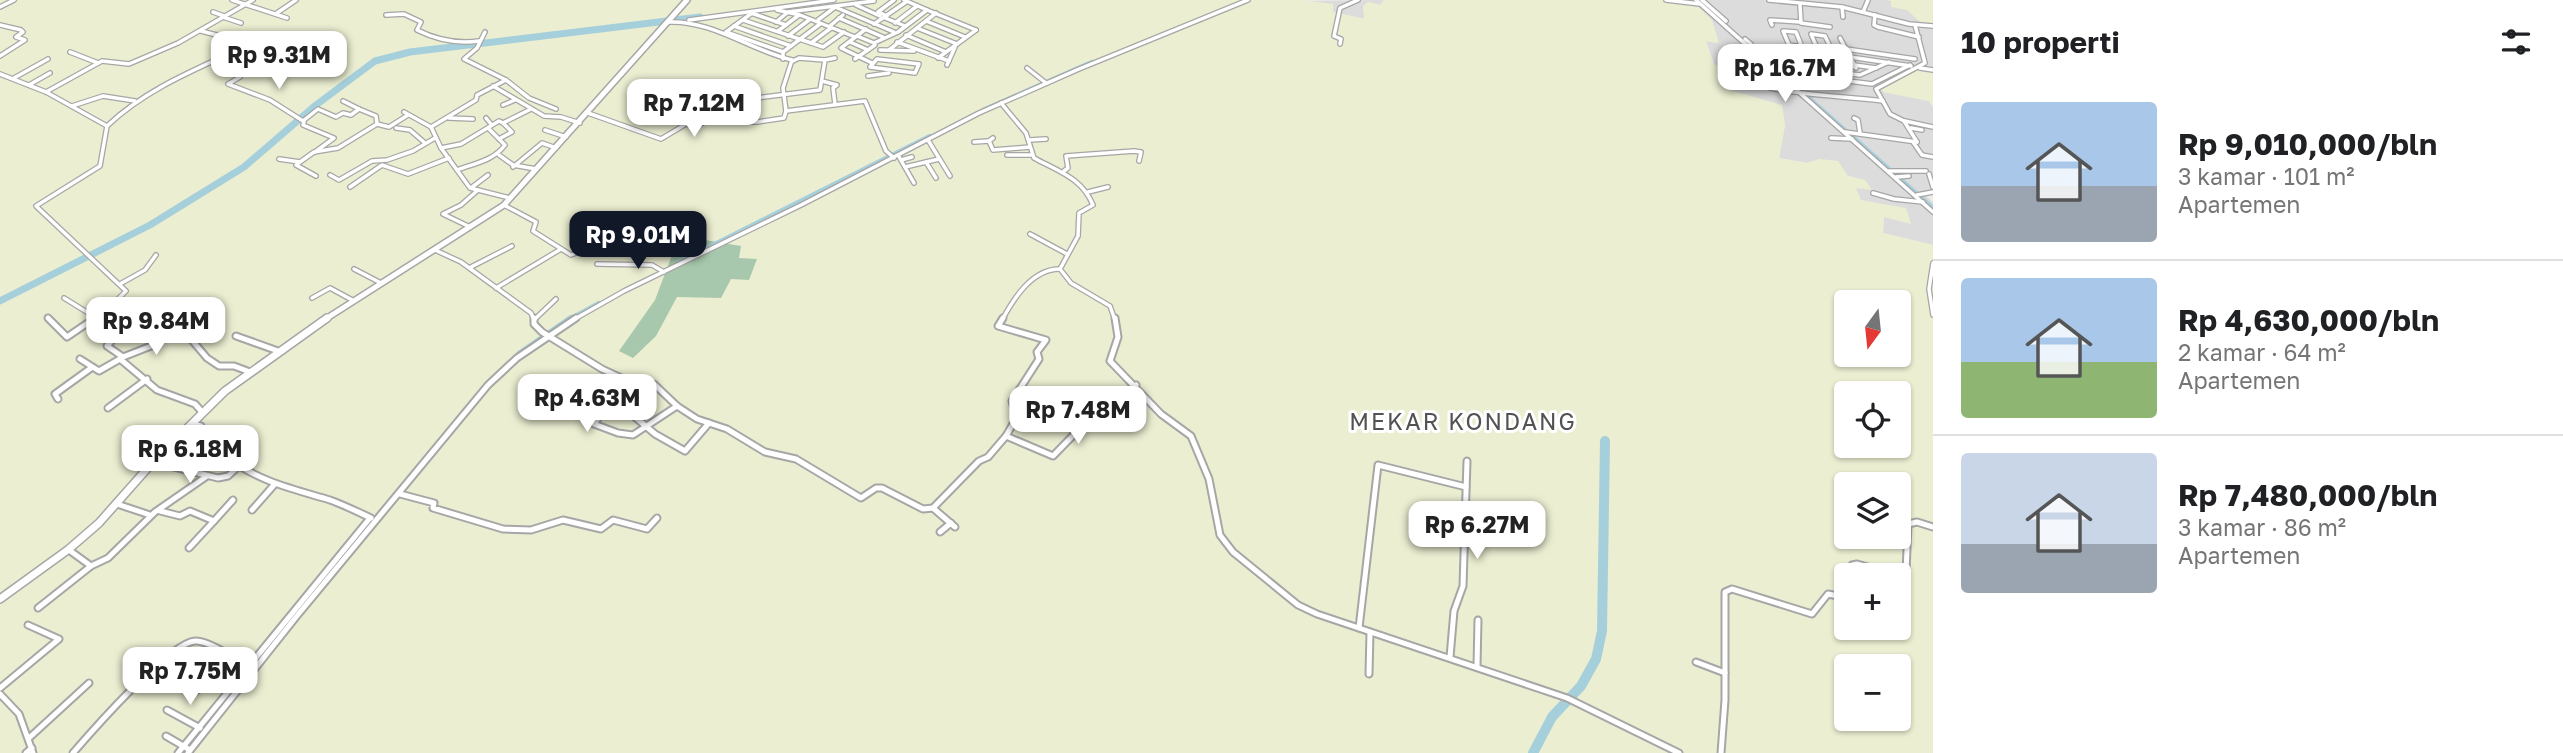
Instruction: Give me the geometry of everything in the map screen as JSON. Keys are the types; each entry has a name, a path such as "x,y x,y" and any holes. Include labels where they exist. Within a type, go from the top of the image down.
{"street":[{"path":"0,7 14,0"},
{"path":"232,0 287,18"},
{"path":"46,92 106,60 131,64 200,31 253,0"},
{"path":"276,14 296,0"},
{"path":"0,599 69,549 117,504 201,412 250,372 354,300 504,205 687,0"},
{"path":"670,20 749,13 834,0"},
{"path":"864,8 874,0"},
{"path":"776,22 788,12 874,0"},
{"path":"884,17 878,12 894,0"},
{"path":"237,685 248,667 373,520 400,494 488,385 546,334 663,271 1001,103 1248,0"},
{"path":"1340,44 1342,39 1334,36 1341,6 1358,0"},
{"path":"1666,0 1706,6"},
{"path":"1696,0 1724,21 1755,52 1919,195 1933,212"},
{"path":"1769,0 1842,7 1933,26"},
{"path":"1807,0 1812,5"},
{"path":"1863,12 1868,0"},
{"path":"874,24 905,1 976,30 938,59"},
{"path":"854,4 905,26"},
{"path":"1800,5 1800,22"},
{"path":"895,23 917,6"},
{"path":"783,52 834,7"},
{"path":"834,7 895,33"},
{"path":"1842,7 1843,16"},
{"path":"806,15 816,8"},
{"path":"771,9 800,15 874,43"},
{"path":"765,18 776,10"},
{"path":"855,59 875,45 874,43 895,33 927,10"},
{"path":"213,12 241,23"},
{"path":"749,13 786,25"},
{"path":"724,33 749,13"},
{"path":"890,50 896,42 936,13"},
{"path":"386,15 406,14 421,22 417,30 432,36 459,43 478,42"},
{"path":"759,44 800,15"},
{"path":"1875,15 1874,25 1920,38"},
{"path":"811,43 841,17 883,37"},
{"path":"788,36 810,19"},
{"path":"685,20 783,52"},
{"path":"743,20 823,47 844,32"},
{"path":"1772,25 1770,20 1830,27"},
{"path":"926,21 966,37"},
{"path":"1915,24 1926,61 1876,87 1890,114 1904,121 1933,127"},
{"path":"0,25 21,30 23,32 16,37 25,40 0,56"},
{"path":"734,26 791,46"},
{"path":"916,28 956,45"},
{"path":"866,29 841,48 872,63"},
{"path":"1802,47 1796,32 1783,30 1787,44 1802,47 1832,51"},
{"path":"200,31 236,40"},
{"path":"485,32 477,48 464,58 502,76 529,98 556,109"},
{"path":"724,33 769,56 793,61 799,58 835,58"},
{"path":"1817,48 1811,34 1825,36 1839,65"},
{"path":"906,35 947,52"},
{"path":"1840,38 1860,75"},
{"path":"849,41 868,50"},
{"path":"896,42 948,63 956,45"},
{"path":"64,298 90,314 108,315 118,308 116,302 126,292 36,206 100,166 107,126 135,101 185,73 246,46"},
{"path":"1846,49 1916,59"},
{"path":"880,50 918,51"},
{"path":"239,51 258,57"},
{"path":"70,52 99,63"},
{"path":"783,52 783,59"},
{"path":"1732,54 1755,52"},
{"path":"1802,75 1793,53 1836,58"},
{"path":"1850,57 1933,70"},
{"path":"13,79 48,59"},
{"path":"706,122 704,114 692,108 704,100 703,96 707,92 741,100 820,90 825,60"},
{"path":"877,60 919,64 917,73 872,69 872,63 877,60"},
{"path":"1795,60 1877,68"},
{"path":"588,113 606,117 657,139 667,137 686,124 698,127 706,122 757,122 784,118 784,93 793,61"},
{"path":"1799,68 1860,75 1889,62"},
{"path":"1741,65 1772,67"},
{"path":"1785,77 1802,75 1872,84 1910,65"},
{"path":"1027,68 1045,83"},
{"path":"868,76 896,72"},
{"path":"29,86 50,73"},
{"path":"0,74 46,92 107,126"},
{"path":"240,77 228,84 270,100 304,121"},
{"path":"431,127 476,100 477,95 506,80"},
{"path":"822,81 837,85 832,88 835,104"},
{"path":"494,86 544,117 561,117 580,123"},
{"path":"1770,88 1804,95 1836,94 1883,101"},
{"path":"71,106 88,98 110,93 135,101"},
{"path":"503,105 516,100"},
{"path":"343,101 376,116 377,124"},
{"path":"786,111 865,101 870,118 914,183"},
{"path":"1001,103 1025,131 1032,155 1037,160 1064,171 1088,192 1093,205 1079,213 1078,236 1060,269"},
{"path":"304,121 318,109 336,117 343,113 351,115 359,109"},
{"path":"503,123 531,109"},
{"path":"314,152 320,154 340,146 377,124 388,127 406,113 431,127 441,148 470,188 511,198"},
{"path":"448,118 472,120"},
{"path":"457,170 492,160 505,145 486,118"},
{"path":"1854,118 1858,121 1860,133"},
{"path":"441,148 461,144 500,120 512,132 499,139"},
{"path":"304,121 303,125 334,138 296,165 316,176"},
{"path":"1846,132 1918,142 1904,121"},
{"path":"396,128 410,130 425,143"},
{"path":"1910,128 1922,130"},
{"path":"545,130 566,137"},
{"path":"350,187 384,163 435,138"},
{"path":"1831,138 1853,139"},
{"path":"1028,140 1046,139"},
{"path":"928,140 950,176"},
{"path":"974,142 991,140 993,150 1030,147"},
{"path":"1913,142 1922,155 1933,157"},
{"path":"514,166 542,143 556,148"},
{"path":"1064,171 1069,168 1066,156 1134,151 1141,152 1139,161"},
{"path":"498,155 514,166 537,169"},
{"path":"1007,155 1032,155"},
{"path":"895,156 912,157"},
{"path":"330,175 339,180 372,161 384,163 408,174 449,158"},
{"path":"279,159 300,162"},
{"path":"905,167 939,159"},
{"path":"926,162 936,178"},
{"path":"1892,171 1928,172 1933,190 1919,195"},
{"path":"470,188 488,175"},
{"path":"911,177 920,175"},
{"path":"1898,177 1909,176"},
{"path":"1088,192 1108,187"},
{"path":"470,227 443,214 461,205 478,190"},
{"path":"1873,193 1894,199 1923,202"},
{"path":"504,205 536,222 533,231 561,249 572,255 581,251"},
{"path":"1030,234 1067,254"},
{"path":"471,267 512,246"},
{"path":"434,249 471,267 496,289 531,313 534,324 546,334 580,357 621,378 654,384 677,406 727,429 765,452 796,459 860,498 879,487 923,509 933,508 979,461 988,457 1006,436 1021,410 1013,405 1012,401 1035,368 1039,359 1037,352 1046,340 998,326 1017,293 1047,268 1060,269 1071,284 1110,306 1118,337 1110,361 1161,414 1191,436 1209,479 1220,535 1233,552 1298,605 1328,618 1567,698 1679,753"},
{"path":"496,289 561,249"},
{"path":"120,284 145,270 156,254"},
{"path":"1933,263 1929,289 1933,316"},
{"path":"597,264 652,265 663,271"},
{"path":"354,269 381,283"},
{"path":"312,298 330,288 354,300"},
{"path":"534,319 556,299"},
{"path":"48,318 65,337 100,315"},
{"path":"108,315 118,323"},
{"path":"112,332 118,323 131,317 153,324 169,334 191,339 206,358 219,366 234,366 250,372"},
{"path":"93,319 112,332 114,338 107,346 157,390 195,404 201,412"},
{"path":"80,359 99,371 169,334"},
{"path":"236,336 279,352"},
{"path":"58,399 55,394 91,368"},
{"path":"108,408 147,379"},
{"path":"1006,436 1053,456 1091,417 1136,386"},
{"path":"625,391 638,400 635,417 685,451 709,423"},
{"path":"632,396 618,406 606,407 594,424 632,435 677,406"},
{"path":"191,424 201,426 198,434 215,454"},
{"path":"228,458 245,471 274,485 306,492 373,520"},
{"path":"1450,657 1454,611 1464,586 1466,461"},
{"path":"153,462 207,476 228,476 240,465"},
{"path":"1359,628 1378,465 1466,487"},
{"path":"38,608 91,566 104,561 150,515 207,476"},
{"path":"252,510 274,485"},
{"path":"400,494 434,503 433,508 442,511 519,530 537,529 562,520 603,529 611,520 647,529 657,518"},
{"path":"189,548 233,500"},
{"path":"117,504 150,515"},
{"path":"933,508 953,525 940,533"},
{"path":"159,511 180,516 190,511 214,521"},
{"path":"178,753 187,749 373,520"},
{"path":"1906,563 1908,524 1917,522 1933,527"},
{"path":"69,549 91,566"},
{"path":"1721,753 1727,590 1732,589 1812,614 1828,594 1834,595"},
{"path":"1477,666 1478,621"},
{"path":"0,688 59,639 28,625"},
{"path":"1369,674 1370,632"},
{"path":"73,753 148,676 189,642 198,640 248,667"},
{"path":"170,656 187,672 237,685"},
{"path":"1696,662 1725,673"},
{"path":"148,676 196,691 207,677"},
{"path":"29,738 89,683"},
{"path":"0,694 16,707 29,738 30,751"},
{"path":"167,710 202,729"},
{"path":"166,736 187,749"}],"shaded area":[{"path":"1384,0 1380,5 1368,2 1363,6 1365,19 1302,1"},
{"path":"1673,0 1933,0 1933,73 1905,66 1871,83 1881,84 1884,92 1929,101 1933,107 1933,195 1925,195 1933,202 1933,245 1883,233 1884,217 1861,200 1855,188 1871,189 1865,180 1848,176 1820,159 1807,163 1779,158 1785,125 1723,88 1706,41 1718,43"}],"green space":[{"path":"0,0 1302,0 1333,4 1333,12 1364,19 1363,6 1368,2 1380,5 1384,0 1673,0 1695,4 1712,20 1719,43 1706,41 1713,64 1724,67 1723,88 1782,105 1785,125 1779,158 1807,163 1820,159 1838,161 1848,176 1865,180 1872,190 1856,188 1861,200 1906,208 1911,224 1884,217 1883,233 1933,245 1933,753 0,753"},
{"path":"1887,0 1933,0 1933,24 1921,23 1907,10 1891,7 1891,1"},
{"path":"1905,66 1933,73 1933,107 1929,101 1883,92 1881,84 1870,83"},
{"path":"698,221 699,239 741,246 739,258 757,259 749,280 731,279 721,298 677,297 656,336 633,358 619,351 655,300 677,242 673,240 673,224"}],"waterway":[{"path":"0,301 150,225 244,167 316,105 375,61 410,52 700,17"},
{"path":"1758,53 1933,208"},
{"path":"983,110 1092,62"},
{"path":"679,262 930,136"},
{"path":"569,320 599,303"},
{"path":"519,354 569,320"},
{"path":"1533,753 1552,717 1581,686 1596,659 1602,631 1605,441"},
{"path":"184,749 239,685"}],"district":[{"name":"MEKAR KONDANG","path":"1463,421"}]}
